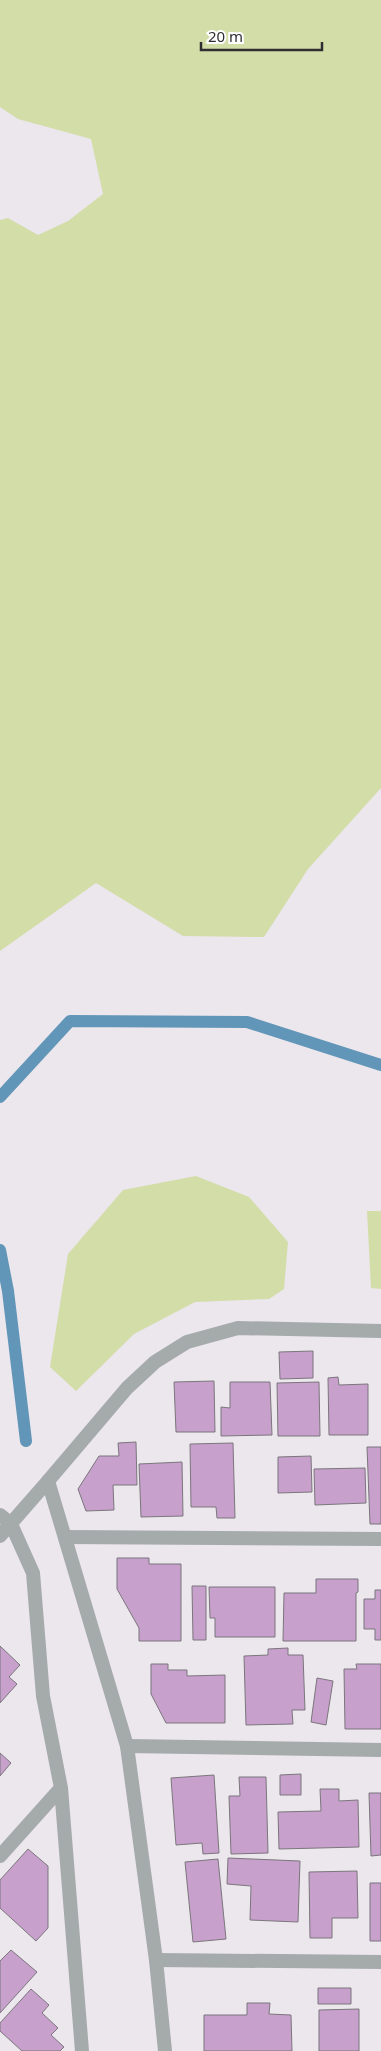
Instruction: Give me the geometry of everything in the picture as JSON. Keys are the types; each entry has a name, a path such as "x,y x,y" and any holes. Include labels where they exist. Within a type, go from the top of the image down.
{"street":[{"path":"0,1536 5,1519 48,1481 127,1388 155,1362 187,1342 238,1328 381,1330"},
{"path":"48,1481 128,1746 156,1960 165,2051"},
{"path":"5,1519 33,1573 42,1696 61,1788 82,2051"},
{"path":"65,1537 381,1538"},
{"path":"128,1746 381,1750"},
{"path":"0,1856 61,1788"},
{"path":"156,1960 381,1962"}],"green space":[{"path":"0,0 381,0 381,788 308,869 264,937 183,936 96,883 0,951 0,220 8,218 38,235 68,221 103,194 91,139 18,119 0,107"},
{"path":"196,1176 249,1197 288,1242 284,1289 269,1299 195,1302 134,1334 76,1391 50,1367 68,1254 123,1190"},
{"path":"367,1211 381,1211 381,1289 371,1288"}],"building":[{"path":"313,1351 313,1378 280,1379 279,1352"},
{"path":"338,1377 339,1385 368,1384 368,1435 329,1435 328,1378"},
{"path":"214,1381 215,1432 176,1432 174,1382"},
{"path":"230,1382 270,1382 272,1435 221,1436 221,1407 230,1408"},
{"path":"319,1382 320,1436 278,1436 277,1383"},
{"path":"136,1442 137,1485 113,1485 114,1510 86,1511 78,1489 99,1456 119,1456 118,1443"},
{"path":"233,1443 235,1518 217,1518 216,1507 191,1507 190,1444"},
{"path":"367,1447 381,1447 381,1524 370,1524"},
{"path":"311,1456 312,1492 278,1493 278,1457"},
{"path":"182,1462 183,1516 141,1517 139,1464"},
{"path":"365,1468 366,1503 315,1505 314,1469"},
{"path":"117,1558 149,1558 149,1564 181,1564 181,1641 139,1641 139,1628 117,1589"},
{"path":"316,1579 358,1579 358,1592 356,1593 356,1641 283,1641 284,1593 316,1593"},
{"path":"192,1586 206,1586 206,1640 193,1640"},
{"path":"209,1587 275,1587 275,1637 215,1637 215,1618 210,1618"},
{"path":"375,1590 381,1590 381,1640 375,1640 375,1629 364,1629 364,1599 375,1599"},
{"path":"0,1646 20,1665 9,1677 17,1684 0,1703"},
{"path":"288,1648 288,1655 303,1655 305,1710 292,1710 293,1724 246,1725 244,1656 268,1655 268,1649"},
{"path":"151,1664 168,1664 168,1670 187,1670 187,1676 225,1675 225,1723 166,1723 151,1694"},
{"path":"356,1664 381,1664 381,1729 345,1729 344,1669 357,1669"},
{"path":"317,1678 333,1681 326,1725 311,1722"},
{"path":"0,1753 11,1763 0,1776"},
{"path":"301,1774 301,1795 280,1795 280,1775"},
{"path":"214,1775 219,1853 203,1854 202,1843 176,1845 171,1778"},
{"path":"239,1777 266,1777 268,1853 231,1854 229,1796 240,1796"},
{"path":"320,1789 339,1789 339,1801 358,1800 359,1847 279,1849 278,1812 321,1811"},
{"path":"369,1793 381,1793 381,1855 371,1856"},
{"path":"28,1849 48,1866 48,1928 36,1941 0,1908 0,1880"},
{"path":"228,1858 300,1861 298,1922 250,1920 251,1886 227,1884"},
{"path":"218,1859 226,1939 193,1942 185,1862"},
{"path":"357,1871 358,1918 332,1918 332,1938 310,1938 309,1872"},
{"path":"370,1883 381,1883 381,1941 370,1941"},
{"path":"11,1950 37,1972 0,2013 0,1961"},
{"path":"318,1988 351,1988 351,2004 318,2004"},
{"path":"31,1989 49,2005 42,2013 58,2028 51,2035 64,2047 60,2051 22,2051 0,2031 0,2023"},
{"path":"247,2003 270,2003 269,2014 291,2015 292,2051 204,2051 204,2015 247,2015"},
{"path":"359,2009 359,2051 319,2051 319,2010"}],"waterway":[{"path":"0,1097 70,1021 247,1022 381,1065"},
{"path":"0,1250 8,1291 26,1441"}]}
